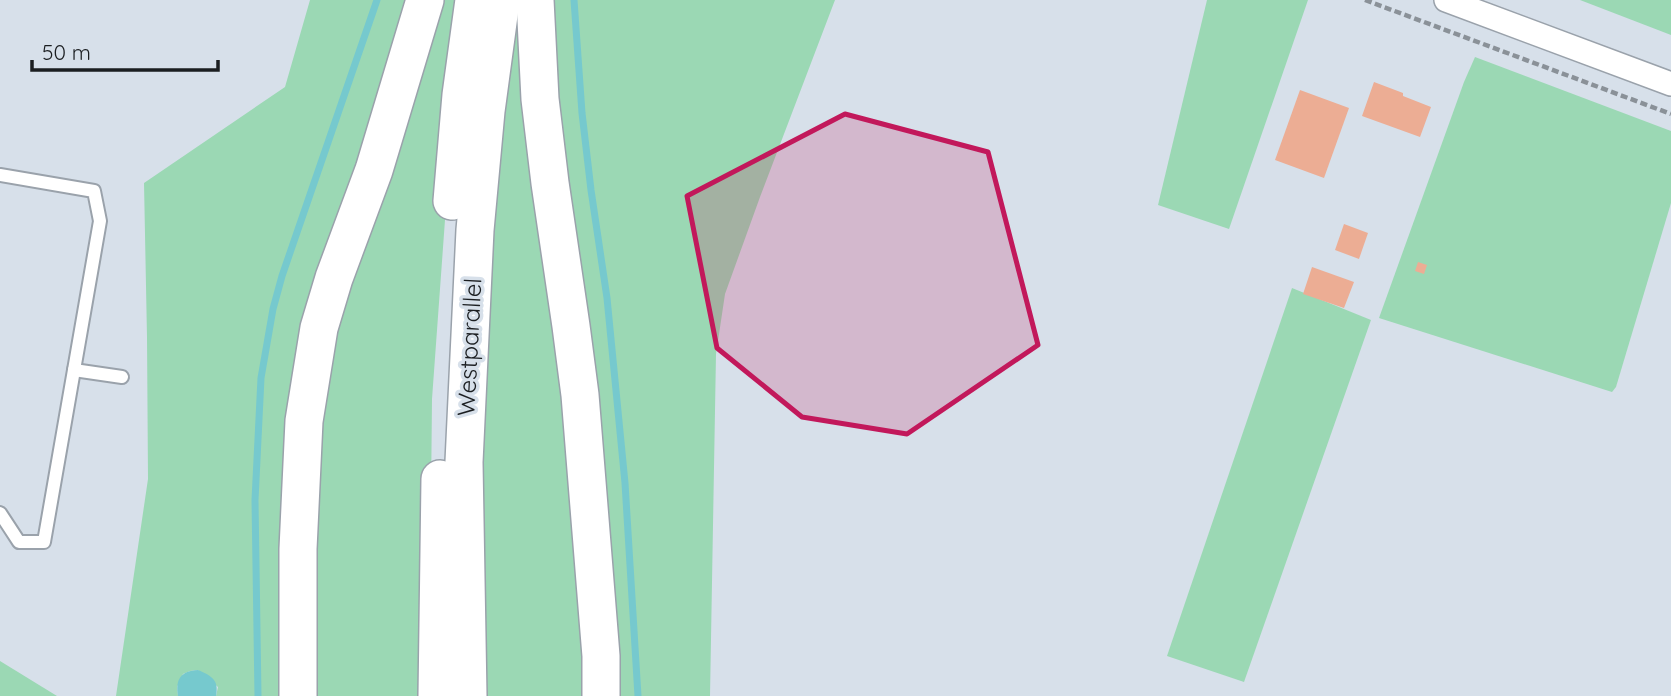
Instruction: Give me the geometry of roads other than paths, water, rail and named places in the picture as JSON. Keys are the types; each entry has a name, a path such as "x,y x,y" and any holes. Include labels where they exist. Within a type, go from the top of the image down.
{"main road":[{"path":"298,696 298,549 304,421 319,328 334,278 374,170 425,0"},
{"name":"Westparallel","path":"437,696 440,455 450,227 461,95 474,0"},
{"name":"Westparallel","path":"468,696 464,462 471,299 486,111 501,0"},
{"path":"535,0 537,67 544,139 580,395 601,656 601,696"}],"street":[{"path":"1446,0 1671,85"}],"lane":[{"path":"0,175 94,191 100,221 44,542 19,542 0,513"},
{"path":"74,370 122,377"}],"water":[{"path":"198,670 213,679 216,696 178,696 177,685 180,677 187,672"}],"waterway":[{"path":"258,696 255,500 261,378 273,309 282,276 377,0"},
{"path":"574,0 582,113 607,298 625,483 638,696"}]}
